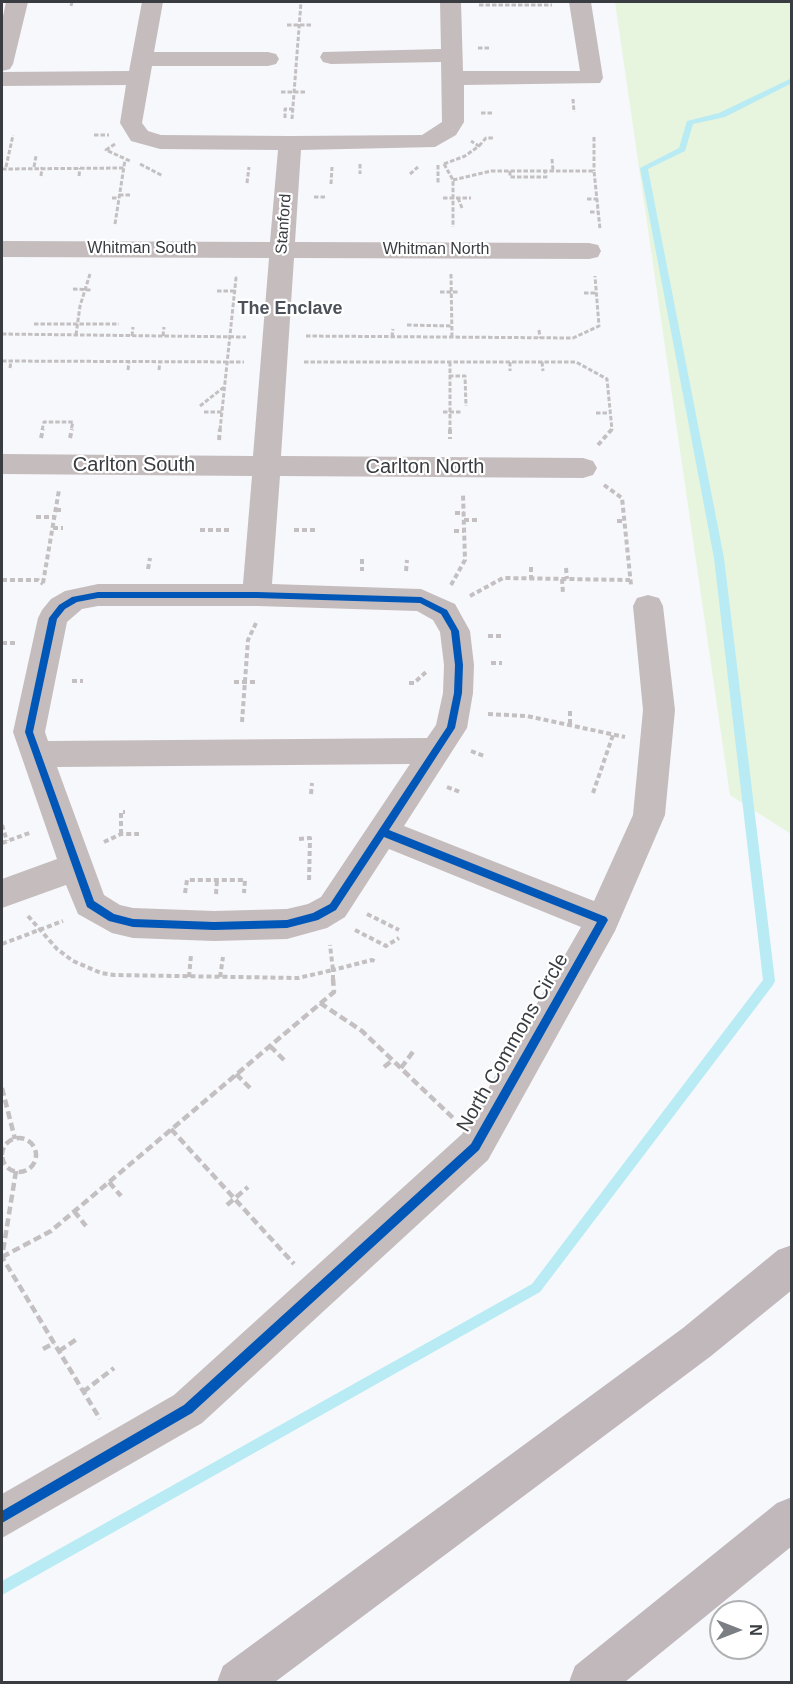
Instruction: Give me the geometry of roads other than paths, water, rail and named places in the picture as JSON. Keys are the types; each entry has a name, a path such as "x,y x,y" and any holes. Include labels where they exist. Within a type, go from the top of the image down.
{"highway":[{"path":"239,1683 697,1342 792,1264"},
{"path":"591,1683 792,1518"}],"street":[{"path":"2,64 17,2"},
{"path":"152,2 131,123 139,136 160,142 291,136 413,143 438,138 448,130 453,122 452,55 461,3"},
{"path":"452,78 592,78 570,3"},
{"path":"331,57 452,55"},
{"path":"2,79 268,59"},
{"name":"Stanford","path":"257,608 291,136"},
{"name":"Whitman South","path":"2,249 282,249"},
{"name":"Whitman North","path":"282,249 594,251"},
{"name":"Carlton South","path":"2,464 266,466"},
{"name":"Carlton North","path":"266,466 595,466"},
{"path":"98,595 257,608 422,600 444,612 454,631 458,693 451,728 333,907 324,913 287,924 214,926 133,923 112,918 90,904 87,855 35,754 29,732 53,618 62,607 75,599 98,595"},
{"name":"North Commons Circle","path":"2,1517 188,1408 475,1148 603,920 649,815 659,710 640,599"},
{"path":"35,754 436,751"},
{"path":"383,832 603,920"},
{"path":"2,894 87,855"}],"waterway":[{"path":"2,1588 536,1288 769,981 719,558 644,168 682,149 690,123 722,115 792,80"}],"district":[{"name":"The Enclave","path":"290,309"}]}
